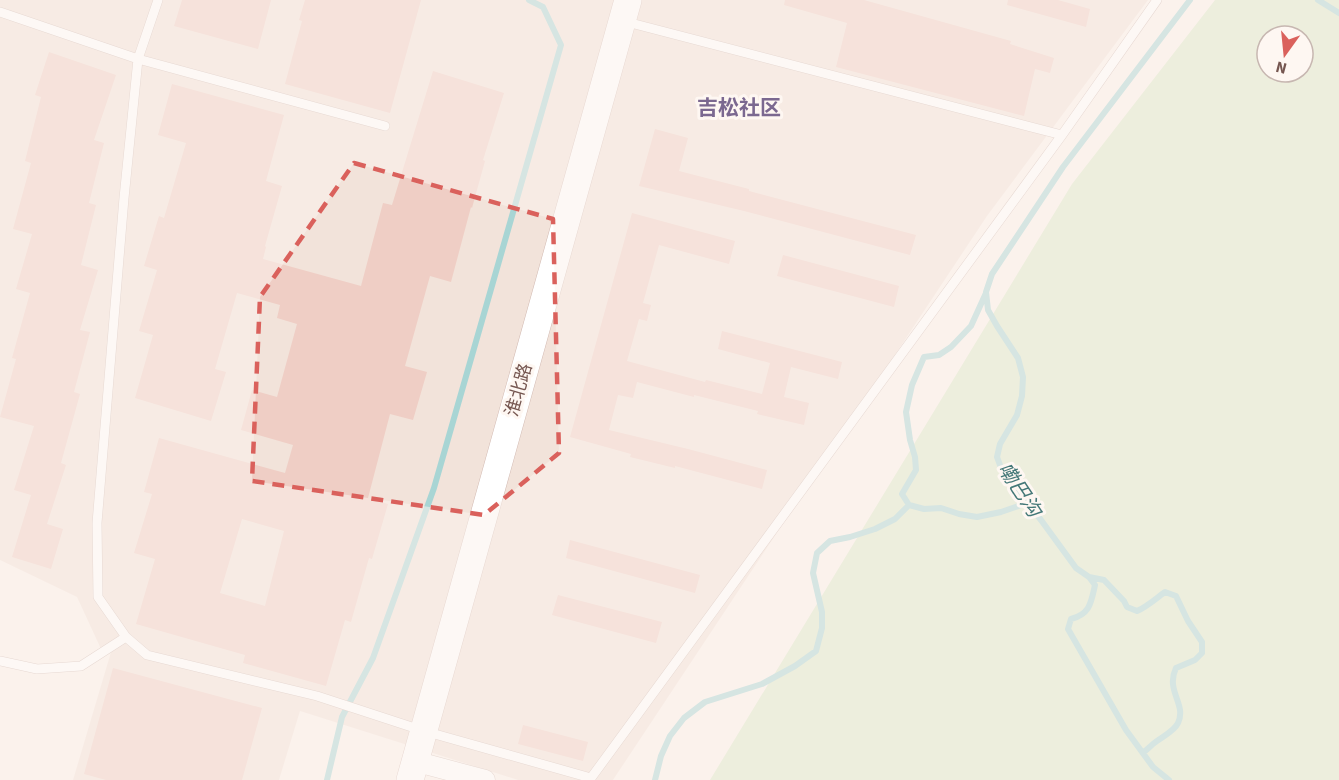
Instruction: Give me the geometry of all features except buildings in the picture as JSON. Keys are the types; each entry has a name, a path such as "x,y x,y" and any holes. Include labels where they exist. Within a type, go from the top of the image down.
{"street":[{"name":"淮北路","path":"412,771 625,10"},
{"path":"412,771 485,780"}],"lane":[{"path":"158,0 138,59 97,524 98,597 126,637 147,655 317,696 424,731 591,778 1062,135 1157,0"},
{"path":"625,10 1062,135"},
{"path":"0,12 138,59 385,126"},
{"path":"0,661 37,669 81,666 126,637"}],"highlighted area":[{"path":"354,163 553,219 559,453 484,515 252,481 260,297"}],"shaded area":[{"path":"0,0 1148,0 987,216 613,780 518,780 300,711 279,780 73,780 111,652 101,649 77,597 0,560"}],"green space":[{"path":"1215,0 1339,0 1339,780 710,780 1072,184"}],"waterway":[{"path":"327,780 342,717 373,658 434,488 561,45 543,7 529,0"},
{"name":"嘞巴沟","path":"1169,780 1153,767 1126,730 1068,629 1071,619 1082,614 1089,607 1095,585 1089,577 1076,568 1003,473 997,457 1000,444 1017,415 1022,396 1023,377 1018,358 988,310 986,292 992,274 1063,167 1190,0"},
{"path":"1318,0 1339,13"},
{"path":"986,293 971,326 951,347 939,355 924,357 912,385 906,412 916,470 902,494 909,505 924,509 941,508 977,517 1027,503"},
{"path":"655,780 661,756 670,736 684,718 705,702 762,684 795,666 816,651 822,628 822,612 813,573 817,553 830,541 875,529 895,519 909,505"},
{"path":"1089,577 1104,580 1127,607 1137,611 1165,592 1176,596 1188,621 1202,642 1202,653 1195,660 1176,668 1173,676 1174,690 1180,710 1178,723 1143,753"}],"district":[{"name":"吉松社区","path":"739,108"}]}
